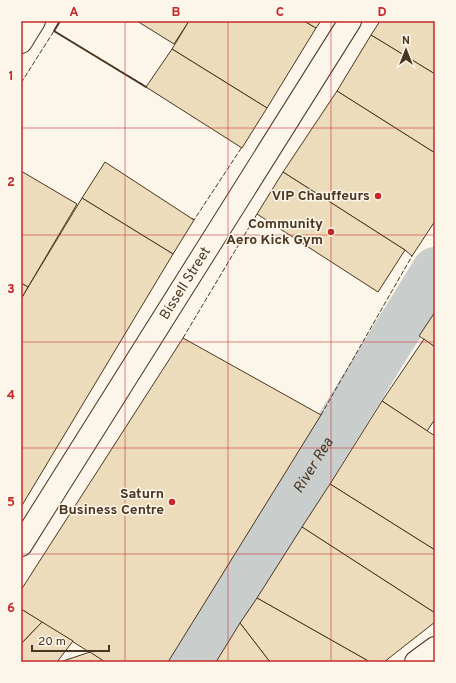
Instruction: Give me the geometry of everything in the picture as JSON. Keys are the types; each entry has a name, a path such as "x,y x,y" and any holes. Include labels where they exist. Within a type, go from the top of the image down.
{"street":[{"path":"21,42 34,21"},
{"name":"Bissell Street","path":"21,545 350,21"},
{"path":"416,662 435,648"}],"building":[{"path":"137,21 189,21 174,44"},
{"path":"189,21 304,21 316,28 267,108 172,49"},
{"path":"304,21 321,21 316,28"},
{"path":"380,21 435,21 435,74 371,35"},
{"path":"371,35 435,74 435,153 337,91"},
{"path":"172,49 267,108 242,148 146,87"},
{"name":"VIP Chauffeurs","path":"337,91 435,153 435,221 412,256 405,250 283,172"},
{"path":"105,162 194,220 173,254 82,198"},
{"path":"21,171 77,204 28,287 21,283"},
{"name":"Community Aero Kick Gym","path":"283,172 405,250 378,292 257,214"},
{"path":"82,198 173,254 21,507 21,299"},
{"path":"21,283 28,287 21,299"},
{"path":"435,312 435,347 419,336"},
{"name":"Saturn Business Centre","path":"183,338 321,415 168,662 105,662 21,609 21,590"},
{"path":"424,339 435,347 435,419 427,431 382,401"},
{"path":"382,401 435,436 435,550 330,484"},
{"path":"330,484 435,550 435,613 302,527"},
{"path":"302,527 435,613 435,622 384,662 370,662 257,598"},
{"path":"257,598 370,662 270,662 240,623"},
{"path":"21,609 42,622 21,644"},
{"path":"42,622 73,641 57,662 21,662 21,644"},
{"path":"240,623 270,662 216,662"},
{"path":"90,652 105,662 60,662"}],"waterway":[{"name":"River Rea","path":"192,662 435,270"}],"fence":[{"path":"21,83 54,31 147,87"},
{"path":"192,218 194,220 242,147"},
{"path":"183,338 257,214"},
{"path":"321,415 412,256"}],"wall":[{"path":"60,21 54,31 146,87"}],"place":[{"name":"VIP Chauffeurs","path":"378,196"},
{"name":"Community Aero Kick Gym","path":"331,232"},
{"name":"Saturn Business Centre","path":"172,502"}]}
